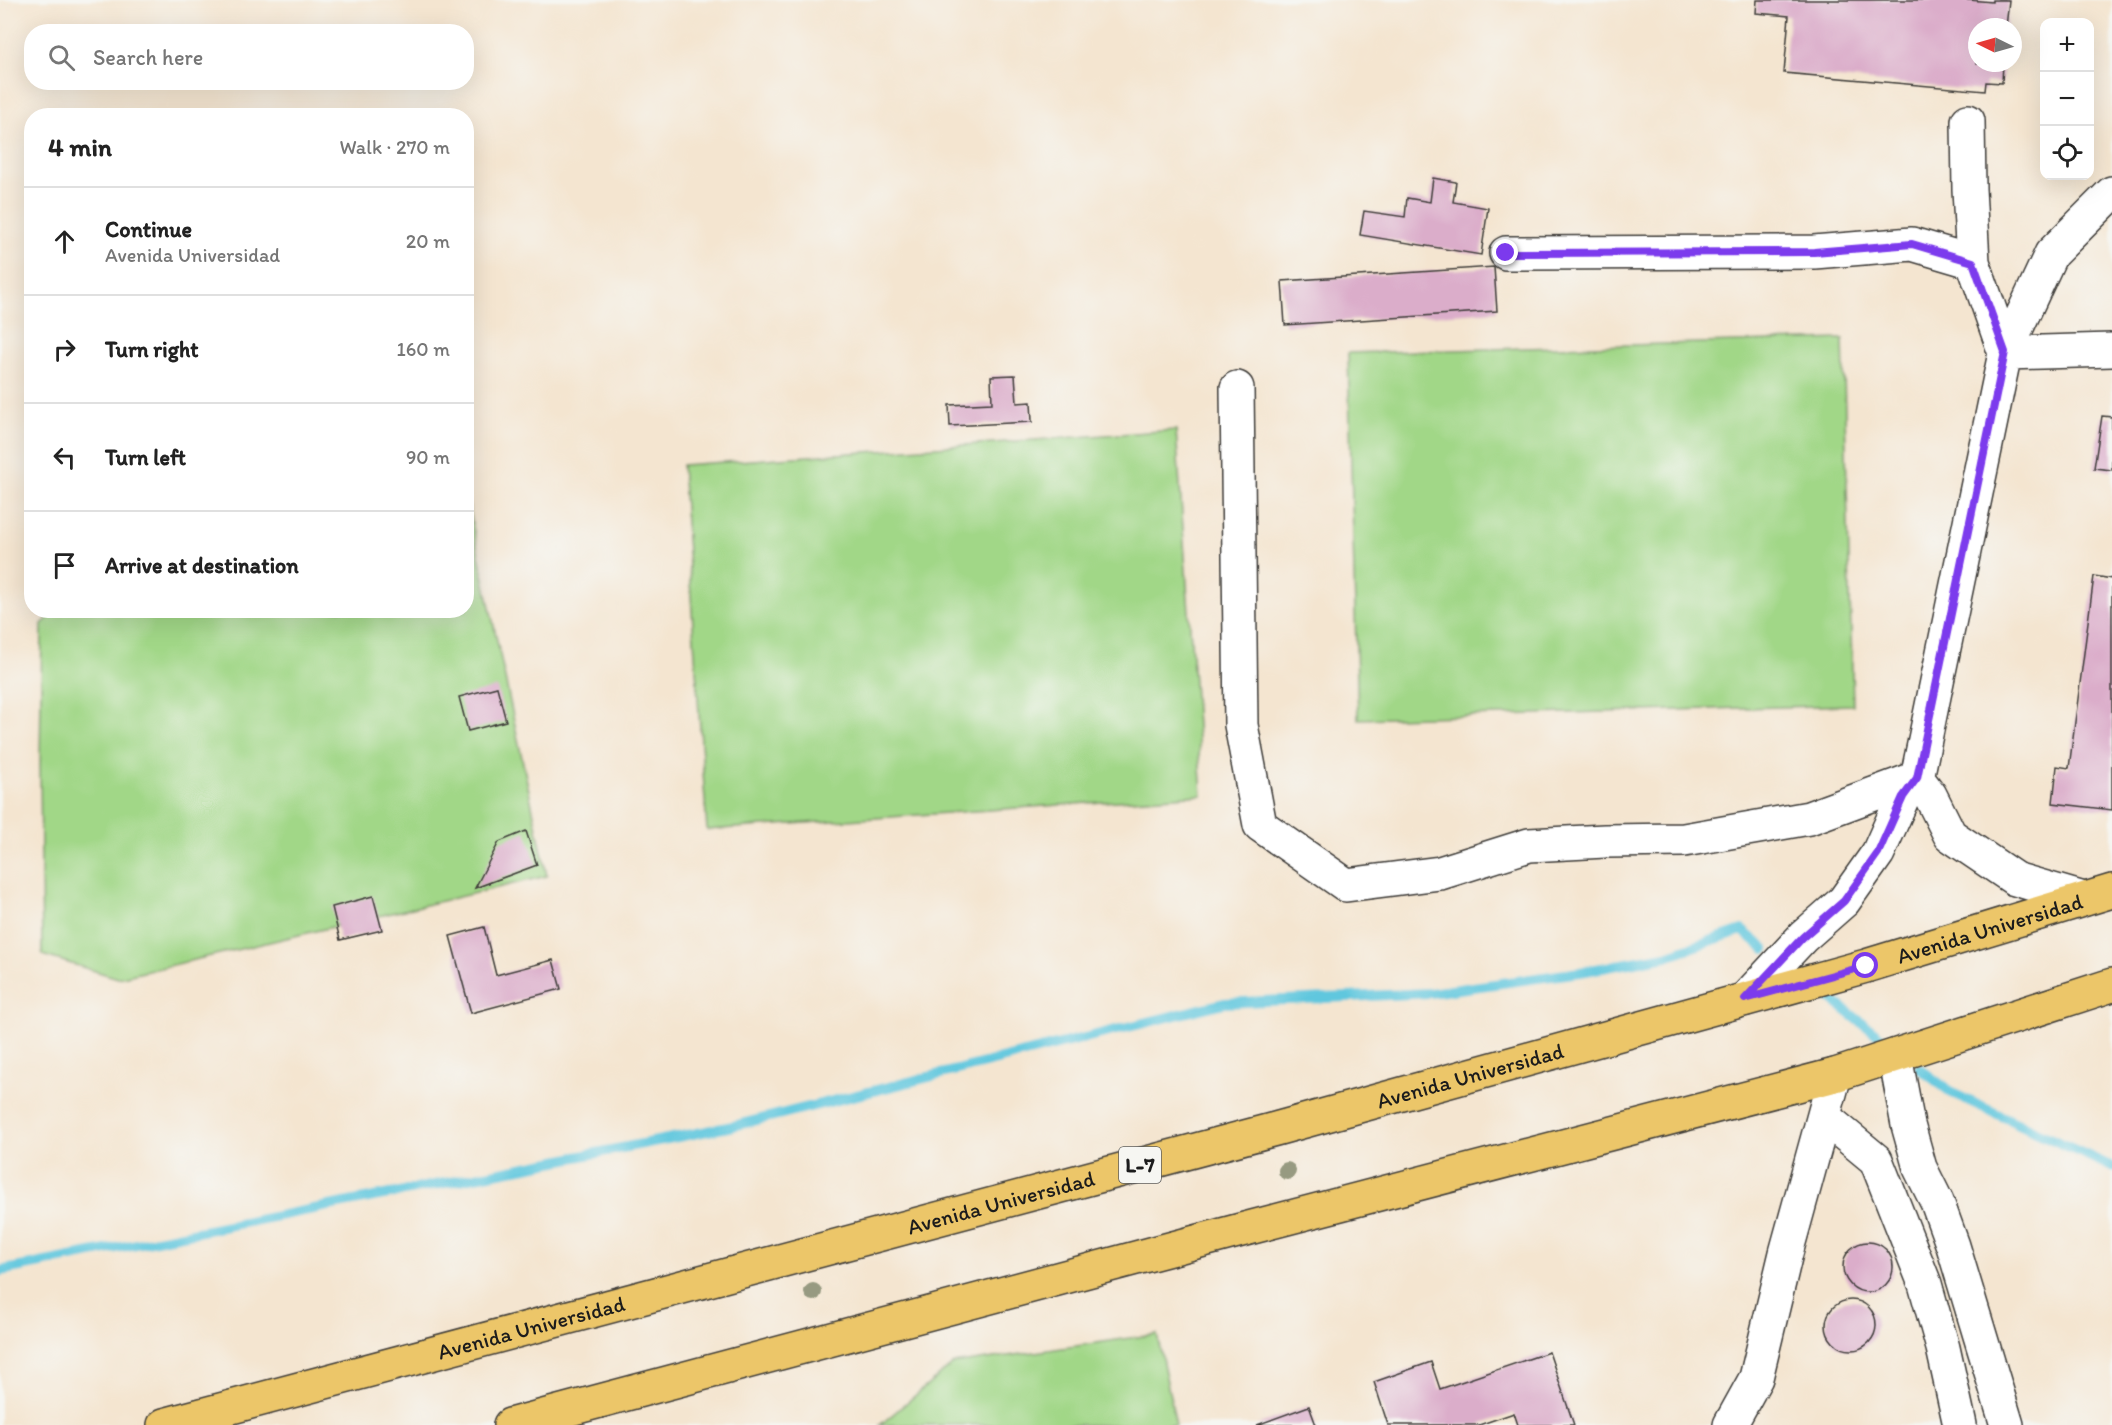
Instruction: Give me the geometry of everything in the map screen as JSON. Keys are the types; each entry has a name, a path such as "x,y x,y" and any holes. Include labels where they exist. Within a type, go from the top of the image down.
{"main road":[{"name":"Avenida Universidad","path":"164,1425 1267,1131 1866,966 2098,895"},
{"path":"510,1425 1241,1230 1835,1075 2112,985"}],"street":[{"path":"1968,121 1973,262 2005,352"},
{"path":"1745,999 1803,937 1844,901 1878,853 1903,797 1917,778 2005,352 2051,254 2112,193"},
{"path":"1506,253 1814,252 1912,244 1973,262"},
{"path":"2005,352 2112,350"},
{"path":"1237,388 1240,725 1260,825 1346,885 1440,873 1528,845 1684,840 1809,818 1917,778"},
{"path":"1917,778 1930,795 1950,835 2015,879 2098,895"},
{"path":"1895,1056 1908,1125 1920,1168 1937,1202 1953,1246 2007,1425"},
{"path":"1730,1425 1756,1378 1786,1253 1835,1075"},
{"path":"1824,1117 1876,1160 1925,1284 1944,1348 1960,1425"}],"green space":[{"path":"1843,339 1853,705 1358,719 1348,353"},
{"path":"1176,430 1202,795 707,830 682,465"},
{"path":"474,532 547,876 118,978 42,955 40,765 42,624 48,618 474,618"},
{"path":"1157,1334 1176,1425 880,1425 953,1364"}],"building":[{"path":"1757,0 1969,0 1992,2 1992,0 2009,0 2007,18 1968,18 1968,72 2003,72 2002,83 1986,82 1985,91 1784,73 1789,16 1756,13"},
{"path":"1433,178 1456,182 1453,202 1488,208 1481,255 1360,235 1364,211 1405,217 1407,198 1430,202"},
{"path":"1494,267 1497,311 1285,325 1282,281"},
{"path":"1015,375 1017,403 1031,402 1032,422 950,426 949,405 992,403 991,376"},
{"path":"2102,416 2112,417 2112,470 2094,468"},
{"path":"2094,576 2112,579 2112,810 2053,803 2057,766 2069,768"},
{"path":"497,687 506,721 468,731 459,697"},
{"path":"526,831 537,865 475,888 499,842"},
{"path":"373,896 382,930 340,940 332,907"},
{"path":"484,927 496,975 553,960 561,989 471,1013 450,936"},
{"path":"1863,1242 1873,1242 1886,1249 1893,1262 1893,1272 1886,1285 1873,1292 1863,1292 1854,1288 1847,1281 1843,1272 1843,1262 1847,1253 1854,1246"},
{"path":"1846,1300 1856,1300 1869,1307 1876,1320 1876,1330 1869,1343 1856,1350 1846,1350 1837,1346 1830,1339 1826,1330 1826,1320 1830,1311 1837,1304"},
{"path":"1549,1352 1574,1425 1518,1425 1514,1413 1479,1425 1388,1425 1374,1382 1431,1362 1440,1389"},
{"path":"1309,1406 1316,1425 1257,1425"}],"waterway":[{"path":"0,1271 733,1126 1224,1003 1430,993 1580,972 1666,956 1742,930 1765,949"},
{"path":"1827,996 1883,1039"},
{"path":"1919,1068 1952,1093 2112,1167"}],"route":[{"path":"1506,253 1814,252 1912,244 1973,262 2005,352 1917,778 1903,797 1878,853 1844,901 1803,937 1745,999 1866,966"}]}
